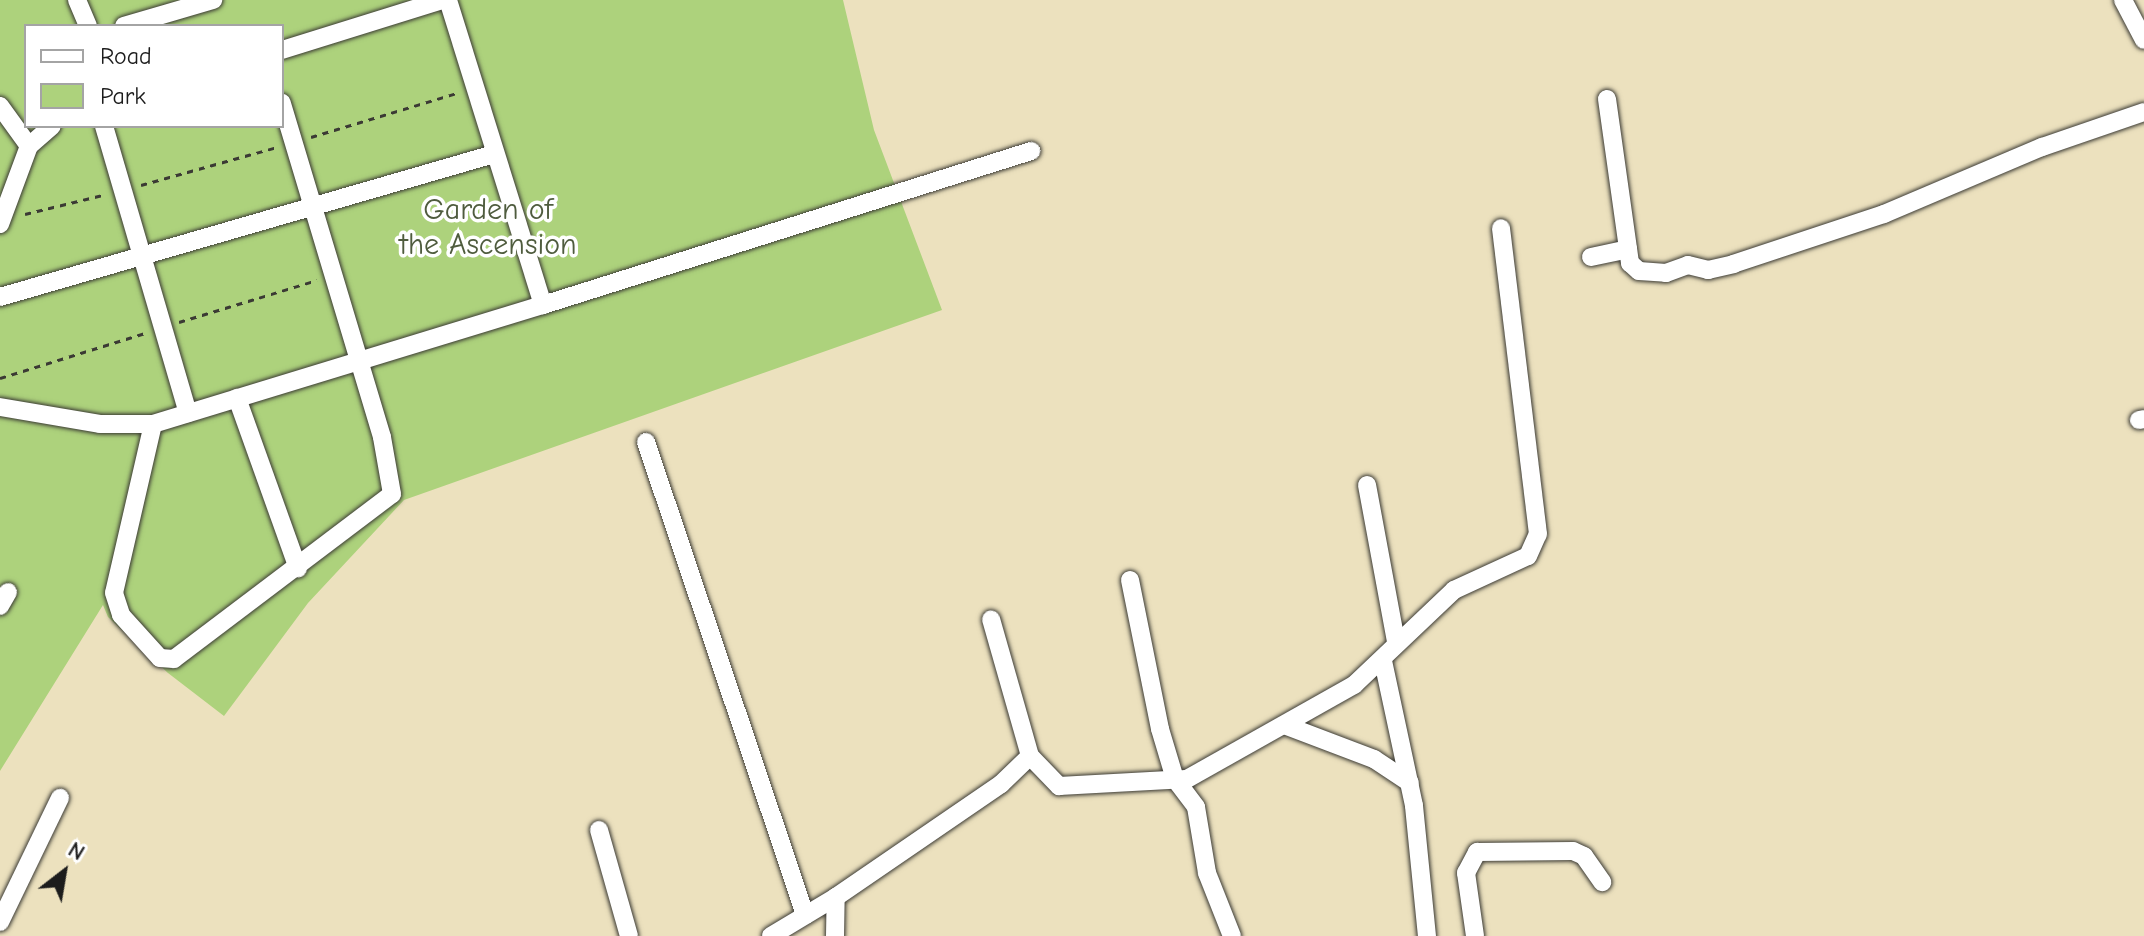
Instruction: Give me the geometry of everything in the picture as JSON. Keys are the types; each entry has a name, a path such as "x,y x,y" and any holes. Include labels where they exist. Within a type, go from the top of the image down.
{"street":[{"path":"77,0 87,24"},
{"path":"131,24 213,0"},
{"path":"284,49 446,0 543,305"},
{"path":"2123,0 2144,40"},
{"path":"1607,99 1630,263 1639,271 1733,264 1884,214 2042,147 2144,112"},
{"path":"0,106 29,146"},
{"path":"153,424 114,593 121,615 148,651 174,659 392,494 391,471 284,110"},
{"path":"1,222 29,146 50,128"},
{"path":"105,128 188,413"},
{"path":"0,407 100,424 153,424 1031,151"},
{"path":"0,297 142,259 494,154"},
{"path":"991,619 1030,756 1059,786 1175,779 1215,767 1287,726 1383,661 1396,642 1454,590 1528,556 1536,546 1501,228"},
{"path":"1591,257 1628,249"},
{"path":"237,398 298,568"},
{"path":"646,442 805,915"},
{"path":"1367,485 1396,642"},
{"path":"1130,580 1149,687 1175,779 1196,807 1207,873 1232,936"},
{"path":"1383,661 1410,783 1427,936"},
{"path":"1287,726 1374,759 1410,783"},
{"path":"771,936 836,897 1001,784 1030,756"},
{"path":"0,922 60,798"},
{"path":"599,830 629,936"},
{"path":"1475,936 1466,873 1477,852 1573,851 1584,856 1602,882"},
{"path":"835,936 836,897"}],"path":[{"path":"1,222 293,143 474,88"}],"green space":[{"name":"Garden of the Ascension","path":"0,0 843,0 874,130 942,310 404,500 308,603 224,716 168,673 108,617 103,605 0,771"}]}
